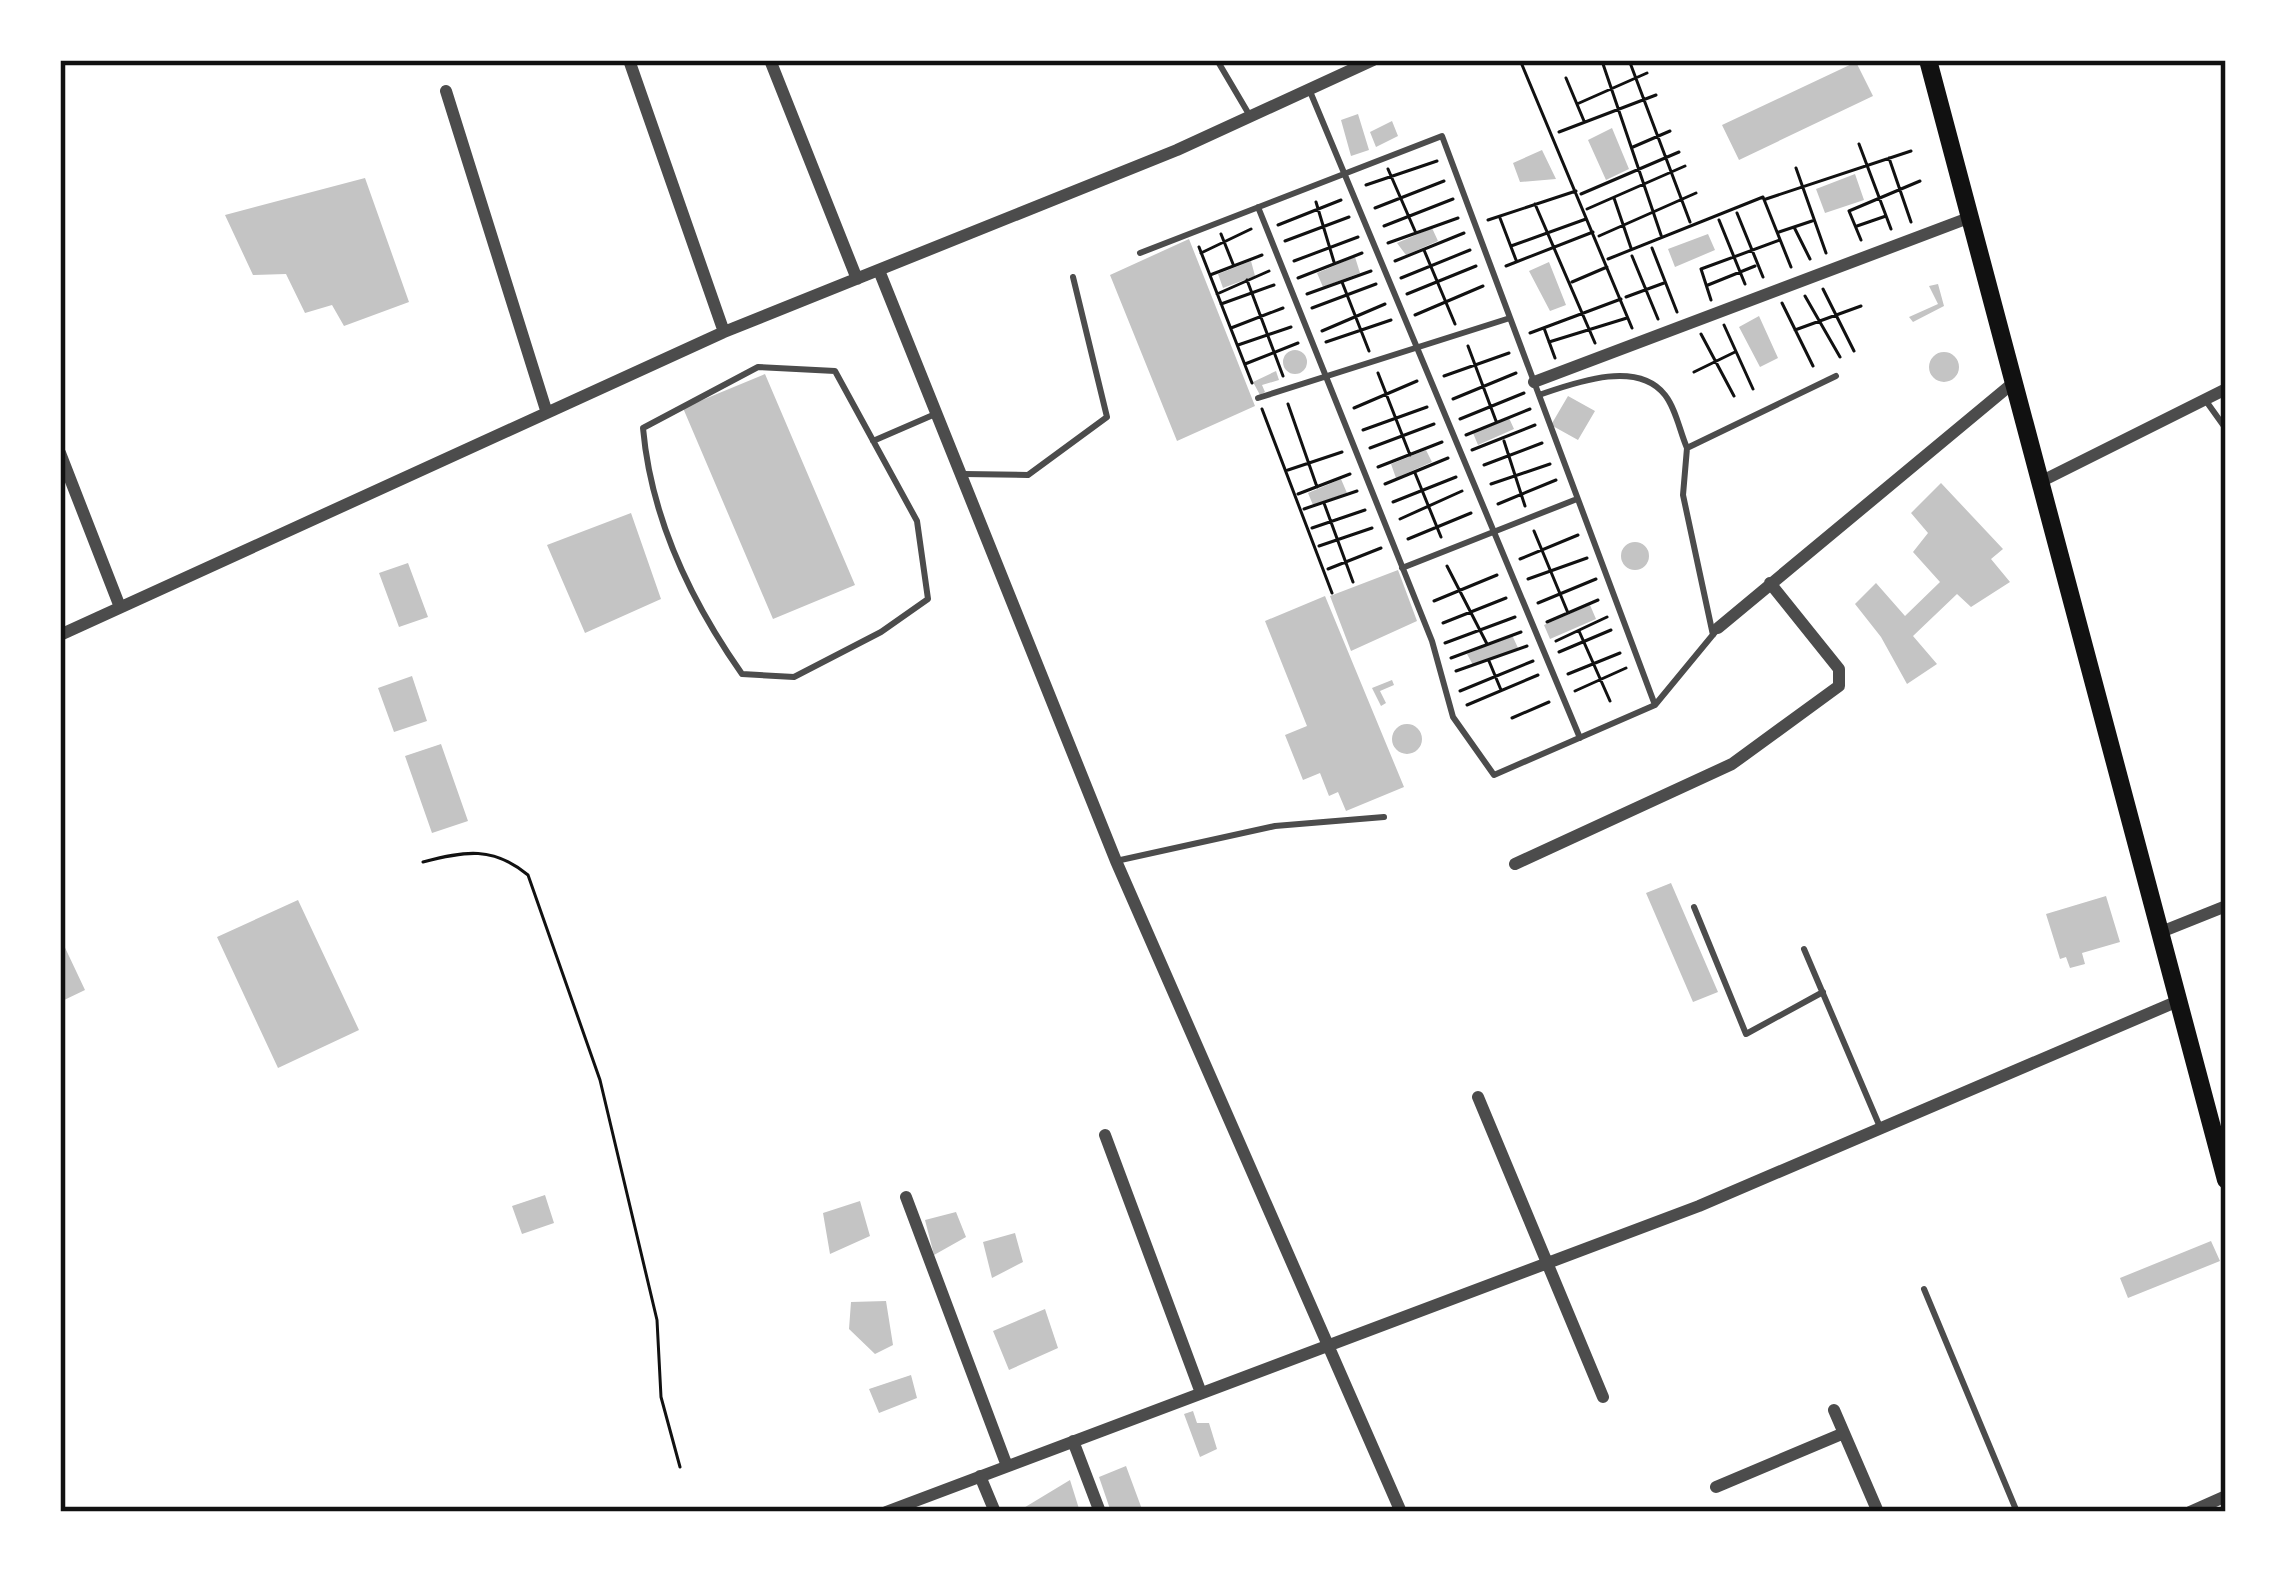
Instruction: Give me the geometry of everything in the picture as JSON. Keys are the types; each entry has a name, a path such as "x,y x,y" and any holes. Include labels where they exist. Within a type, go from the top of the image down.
{"main road":[{"path":"1928,60 2226,1180"}],"street":[{"path":"629,60 724,332"},
{"path":"770,60 857,279"},
{"path":"60,635 724,332 880,272 1373,60"},
{"path":"446,91 546,410"},
{"path":"1534,383 1750,297 1971,217"},
{"path":"880,272 933,415 1116,861 1401,1512"},
{"path":"1715,632 2013,383"},
{"path":"2040,482 2226,389"},
{"path":"60,453 120,607"},
{"path":"1515,864 1732,764 1839,686 1839,669 1770,583"},
{"path":"2161,932 2226,906"},
{"path":"886,1512 1699,1206 2178,1001"},
{"path":"1478,1097 1603,1397"},
{"path":"1106,1135 1201,1393"},
{"path":"906,1197 1007,1466"},
{"path":"1834,1410 1878,1512"},
{"path":"1716,1486 1844,1433"},
{"path":"1073,1441 1100,1512"},
{"path":"980,1476 995,1512"},
{"path":"2190,1512 2226,1496"}],"lane":[{"path":"1217,60 1250,116"},
{"path":"1309,89 1580,738"},
{"path":"1140,253 1442,136 1655,705"},
{"path":"1258,207 1432,641 1453,717 1494,776 1655,705 1715,632 1683,495 1687,448 1669,400 1651,383 1589,378 1534,383"},
{"path":"960,475 1028,475 1107,417 1073,277"},
{"path":"1258,398 1510,318"},
{"path":"758,367 835,371 872,441 917,521 928,599 881,632 794,677 742,674 692,594 648,484 643,428 758,367"},
{"path":"1687,448 1835,376"},
{"path":"2206,401 2226,429"},
{"path":"872,441 933,415"},
{"path":"1402,568 1577,499"},
{"path":"1116,861 1275,826 1384,817"},
{"path":"1694,907 1746,1034 1822,992"},
{"path":"1804,949 1880,1127"},
{"path":"1924,1288 2017,1512"}],"path":[{"path":"1520,60 1624,298 1637,341"},
{"path":"1629,60 1690,222"},
{"path":"1602,61 1661,235"},
{"path":"1577,104 1647,73"},
{"path":"1566,78 1584,122"},
{"path":"1558,132 1656,94"},
{"path":"1631,148 1670,130"},
{"path":"1859,144 1894,236"},
{"path":"1230,328 1499,216 1577,193 1679,152"},
{"path":"1765,199 1911,152"},
{"path":"1201,253 1450,157"},
{"path":"1889,158 1913,229"},
{"path":"1383,159 1416,233"},
{"path":"1584,210 1685,166"},
{"path":"1796,168 1829,260"},
{"path":"1210,275 1457,176"},
{"path":"1864,247 1849,211 1920,182"},
{"path":"1311,187 1335,263"},
{"path":"1217,294 1464,194"},
{"path":"1492,271 1696,194"},
{"path":"1614,197 1630,248"},
{"path":"1569,283 1763,197 1797,281 1840,357"},
{"path":"1535,204 1600,356"},
{"path":"1221,304 1471,213"},
{"path":"1737,213 1758,265 1813,367"},
{"path":"1499,216 1516,262"},
{"path":"1856,226 1886,216"},
{"path":"1510,246 1588,218"},
{"path":"1719,220 1750,297"},
{"path":"1779,232 1814,220"},
{"path":"1215,224 1234,266"},
{"path":"1794,227 1813,266"},
{"path":"1193,232 1332,592"},
{"path":"1714,307 1701,269 1780,240"},
{"path":"1300,313 1483,245"},
{"path":"1652,248 1680,320"},
{"path":"1424,250 1458,331"},
{"path":"1632,256 1661,326"},
{"path":"1311,340 1355,316 1489,261"},
{"path":"1707,286 1758,265"},
{"path":"1816,275 1854,351"},
{"path":"1247,280 1317,487"},
{"path":"1244,364 1311,340 1405,317 1496,280"},
{"path":"1342,281 1410,455"},
{"path":"1517,337 1666,282"},
{"path":"1795,330 1861,306"},
{"path":"1719,316 1753,388"},
{"path":"1549,342 1628,318"},
{"path":"1237,345 1304,323"},
{"path":"1697,325 1734,396"},
{"path":"1544,328 1559,371"},
{"path":"1464,336 1497,423"},
{"path":"1343,413 1522,349"},
{"path":"1694,372 1736,352"},
{"path":"1350,435 1483,387 1534,383"},
{"path":"1286,471 1448,421 1534,383"},
{"path":"1295,495 1543,404"},
{"path":"1301,510 1548,420"},
{"path":"1503,438 1528,516 1568,613"},
{"path":"1309,530 1555,438"},
{"path":"1316,547 1563,459"},
{"path":"1415,472 1442,549 1487,644"},
{"path":"1325,570 1569,475"},
{"path":"1324,502 1353,582"},
{"path":"1421,607 1589,530"},
{"path":"1431,628 1551,571 1599,554"},
{"path":"1439,645 1606,575"},
{"path":"1446,660 1613,593"},
{"path":"1460,691 1620,611"},
{"path":"1452,672 1583,641 1624,623"},
{"path":"1579,631 1610,701"},
{"path":"1555,679 1634,648"},
{"path":"1488,660 1501,690"},
{"path":"1511,718 1639,663"},
{"path":"1466,705 1551,670"},
{"path":"423,862 468,850 505,856 528,875 600,1081 657,1320 661,1397 680,1467"}],"building":[{"path":"1856,62 1873,96 1739,160 1722,125"},
{"path":"1358,114 1369,150 1351,156 1341,120"},
{"path":"1392,121 1398,136 1376,147 1370,132"},
{"path":"1612,128 1629,169 1606,180 1588,140"},
{"path":"1542,150 1556,179 1520,182 1513,163"},
{"path":"1855,174 1864,200 1825,213 1816,189"},
{"path":"365,178 409,302 344,326 332,305 305,313 286,274 253,275 225,215"},
{"path":"1432,228 1438,241 1406,255 1397,243"},
{"path":"1708,234 1715,250 1675,267 1668,249"},
{"path":"1189,239 1255,406 1177,441 1110,275"},
{"path":"1355,257 1360,273 1323,287 1317,273"},
{"path":"1251,261 1255,276 1223,288 1218,274"},
{"path":"1549,262 1566,305 1550,311 1529,271"},
{"path":"1938,284 1944,306 1913,322 1909,317 1938,304 1929,286"},
{"path":"1759,316 1778,358 1760,367 1739,327"},
{"path":"1295,350 1304,353 1304,371 1295,374 1286,371 1283,362 1286,353"},
{"path":"1944,352 1955,356 1959,367 1955,378 1944,382 1933,378 1929,367 1933,356"},
{"path":"1276,371 1279,380 1262,385 1265,392 1260,395 1253,382"},
{"path":"765,374 855,585 773,619 683,408"},
{"path":"1568,396 1595,411 1578,440 1551,425"},
{"path":"1509,418 1514,429 1478,445 1473,433"},
{"path":"1426,450 1432,462 1396,478 1391,464"},
{"path":"1341,479 1347,493 1313,505 1308,493"},
{"path":"1941,483 2003,549 1991,559 2010,582 1971,607 1957,594 1913,636 1937,664 1907,684 1881,637 1855,604 1876,583 1905,616 1940,582 1913,552 1928,533 1911,513"},
{"path":"631,513 661,599 585,633 547,545"},
{"path":"1635,542 1645,546 1649,556 1645,566 1635,570 1625,566 1621,556 1625,546"},
{"path":"408,563 428,617 399,627 379,573"},
{"path":"1398,570 1417,621 1351,651 1330,596"},
{"path":"1325,596 1404,787 1346,811 1338,792 1329,796 1320,773 1303,780 1285,735 1307,726 1265,621"},
{"path":"1590,605 1596,619 1550,639 1544,625"},
{"path":"1512,635 1518,648 1473,665 1467,654"},
{"path":"412,676 427,721 394,732 378,688"},
{"path":"1392,680 1394,685 1380,691 1386,703 1381,706 1372,688"},
{"path":"1407,724 1422,739 1407,754 1392,739"},
{"path":"441,744 468,821 432,833 405,756"},
{"path":"1671,883 1718,992 1693,1002 1646,893"},
{"path":"2106,896 2120,942 2082,953 2085,964 2070,968 2066,957 2060,959 2046,914"},
{"path":"298,900 359,1030 278,1068 217,937"},
{"path":"60,937 85,990 60,1002"},
{"path":"545,1195 554,1223 522,1234 512,1206"},
{"path":"860,1201 870,1236 830,1254 823,1213"},
{"path":"956,1212 966,1237 934,1255 925,1220"},
{"path":"1015,1233 1023,1262 992,1278 983,1242"},
{"path":"2211,1241 2220,1261 2128,1298 2120,1278"},
{"path":"886,1301 893,1345 875,1354 849,1329 851,1302"},
{"path":"1045,1309 1058,1348 1009,1370 993,1331"},
{"path":"911,1375 917,1398 879,1413 869,1389"},
{"path":"1193,1411 1197,1423 1209,1423 1217,1449 1200,1457 1184,1414"},
{"path":"1126,1466 1143,1512 1111,1512 1099,1477"},
{"path":"1070,1480 1080,1512 1017,1512"}]}
